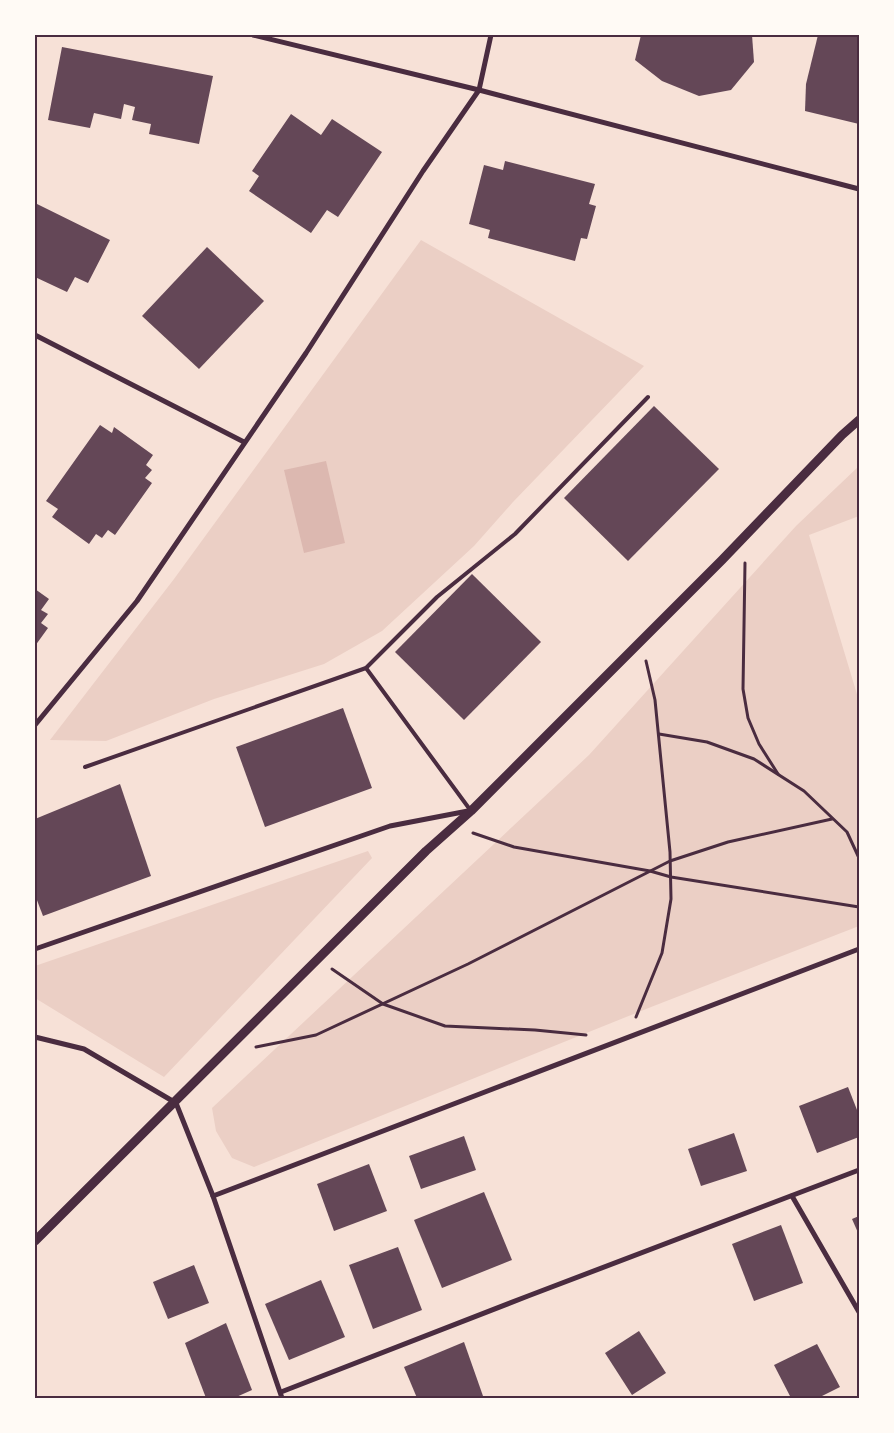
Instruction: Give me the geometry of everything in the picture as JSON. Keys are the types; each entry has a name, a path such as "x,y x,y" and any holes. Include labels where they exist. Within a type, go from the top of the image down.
{"street":[{"path":"253,35 479,90 859,189"},
{"path":"35,725 137,601 306,352 479,90 491,35"},
{"path":"35,335 244,442"},
{"path":"35,1241 176,1103 426,851 471,811 746,535 842,435 859,420"},
{"path":"35,949 390,826 471,811"},
{"path":"213,1196 859,949"},
{"path":"35,1037 84,1049 176,1103 213,1196 281,1395 528,1296 859,1170"},
{"path":"792,1196 859,1312"}],"lane":[{"path":"85,767 366,668 437,597 515,534 648,397"},
{"path":"366,668 471,811"}],"path":[{"path":"746,535 743,689 748,718 759,744 778,774"},
{"path":"627,1038 662,953 671,899 670,861 655,700 641,641"},
{"path":"658,734 708,742 754,759 804,791 847,832 859,858"},
{"path":"226,1053 316,1035 468,964 670,861 728,842 832,819"},
{"path":"454,826 514,847 650,871 670,877 859,907"},
{"path":"318,960 383,1004 445,1026 535,1030 590,1035"}],"shaded area":[{"path":"421,240 644,366 513,502 474,546 382,631 324,664 214,699 106,741 50,740 174,579"},
{"path":"326,461 345,543 304,553 284,470"},
{"path":"859,466 859,516 809,535 859,701 859,926 646,1009 254,1167 232,1158 216,1131 212,1108 589,755 796,526"},
{"path":"368,851 372,858 164,1077 35,998 35,966"}],"building":[{"path":"641,35 752,35 754,62 731,90 699,96 662,81 635,60"},
{"path":"818,35 859,35 859,124 805,111 806,84"},
{"path":"62,47 213,76 199,144 149,134 151,124 132,120 135,107 124,104 121,119 94,113 90,128 48,120"},
{"path":"291,114 321,135 332,119 382,152 338,217 327,210 311,233 249,191 259,176 252,171"},
{"path":"505,161 595,184 589,204 596,206 587,239 581,238 575,261 488,238 490,230 469,224 484,165 503,170"},
{"path":"35,203 110,240 88,283 75,277 67,292 35,277"},
{"path":"207,247 264,301 199,369 142,316"},
{"path":"654,406 719,469 628,561 564,498"},
{"path":"100,425 112,433 114,427 153,455 146,465 152,470 145,478 152,483 115,535 108,530 102,538 96,534 89,544 52,517 58,509 46,501"},
{"path":"472,574 541,642 464,720 395,652"},
{"path":"35,589 49,599 41,610 48,614 41,623 48,628 35,646"},
{"path":"343,708 372,788 265,827 236,747"},
{"path":"120,784 151,876 43,916 35,895 35,819"},
{"path":"848,1087 859,1115 859,1137 817,1153 799,1106"},
{"path":"734,1133 747,1171 701,1186 688,1149"},
{"path":"464,1136 476,1170 421,1189 409,1156"},
{"path":"369,1164 387,1211 334,1231 317,1184"},
{"path":"484,1192 512,1260 442,1288 414,1220"},
{"path":"859,1216 859,1235 852,1219"},
{"path":"781,1225 803,1283 754,1301 732,1244"},
{"path":"398,1247 422,1310 373,1329 349,1265"},
{"path":"194,1265 209,1303 168,1319 153,1282"},
{"path":"321,1280 345,1337 289,1360 265,1304"},
{"path":"226,1323 252,1390 234,1398 206,1398 185,1343"},
{"path":"639,1331 666,1373 632,1395 605,1353"},
{"path":"464,1342 483,1396 477,1398 417,1398 404,1367"},
{"path":"817,1344 840,1387 818,1398 791,1398 774,1365"}]}
